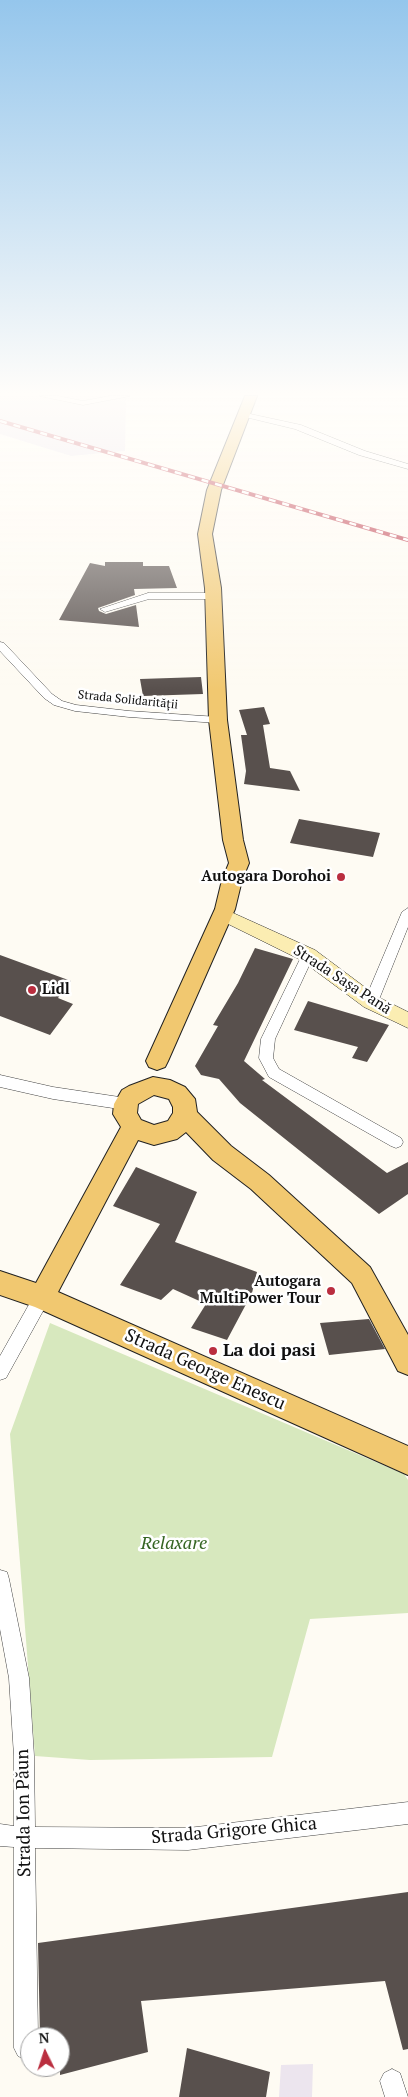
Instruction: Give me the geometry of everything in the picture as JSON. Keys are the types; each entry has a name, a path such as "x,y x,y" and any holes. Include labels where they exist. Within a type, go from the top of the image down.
{"main road":[{"path":"144,1088 225,909 232,880 239,863 233,840 218,720 213,596 205,534 213,494"},
{"path":"157,1061 177,1093 183,1099 186,1107 177,1124 154,1134 139,1131 133,1127 125,1114 126,1104 137,1092 144,1088 162,1087 177,1093"},
{"path":"177,1124 222,1153 260,1182 360,1275 408,1362"},
{"path":"42,1296 133,1127"},
{"name":"Strada George Enescu","path":"0,1283 42,1296 408,1461"}],"street":[{"path":"105,609 148,596 213,596"},
{"name":"Strada Solidarității","path":"0,645 48,696 58,703 75,708 130,714 218,720"},
{"path":"371,1002 408,912"},
{"name":"Strada Sașa Pană","path":"222,914 308,955 371,1002 408,1021"},
{"path":"308,955 268,1039 266,1058 274,1073 396,1142"},
{"path":"0,1081 53,1093 126,1104"},
{"path":"0,1372 42,1296"},
{"name":"Strada Ion Păun","path":"0,1579 18,1678 24,1756 26,2027"},
{"name":"Strada Grigore Ghica","path":"0,1835 188,1839 408,1813"}],"shaded area":[{"path":"313,2064 312,2097 279,2097 281,2065"}],"green space":[{"name":"Relaxare","path":"50,1323 404,1474 408,1480 408,1613 310,1619 272,1757 90,1760 35,1756 10,1434"}],"building":[{"path":"105,562 143,562 143,566 169,566 177,588 134,589 135,595 98,608 99,611 106,614 136,605 139,627 59,620 90,563 105,566"},
{"path":"201,677 203,694 143,696 140,679"},
{"path":"264,707 270,724 263,725 270,768 290,771 300,791 244,784 246,771 241,735 247,735 239,710"},
{"path":"299,819 380,833 373,857 290,843"},
{"path":"255,948 293,959 244,1061 265,1079 262,1080 387,1173 408,1162 408,1194 379,1214 240,1103 219,1079 201,1075 195,1066 218,1026 213,1025 238,983"},
{"name":"Lidl","path":"0,955 71,981 58,998 73,1004 50,1035 0,1016"},
{"path":"308,1001 389,1025 367,1062 352,1058 358,1047 294,1030"},
{"path":"136,1167 197,1192 175,1242 257,1272 252,1293 227,1340 191,1328 206,1304 173,1289 161,1300 120,1285 160,1224 113,1206"},
{"path":"369,1319 385,1349 329,1355 320,1323"},
{"path":"408,1892 408,2049 403,2050 385,1981 141,2001 148,2052 70,2072 70,2027 40,2027 38,1943"},
{"path":"187,2048 270,2072 266,2097 179,2097"}],"railway":[{"path":"250,494 408,540"}],"place":[{"name":"Autogara Dorohoi","path":"341,877"},
{"name":"Lidl","path":"32,990"},
{"name":"Autogara MultiPower Tour","path":"331,1291"},
{"name":"La doi pasi","path":"213,1351"}]}
